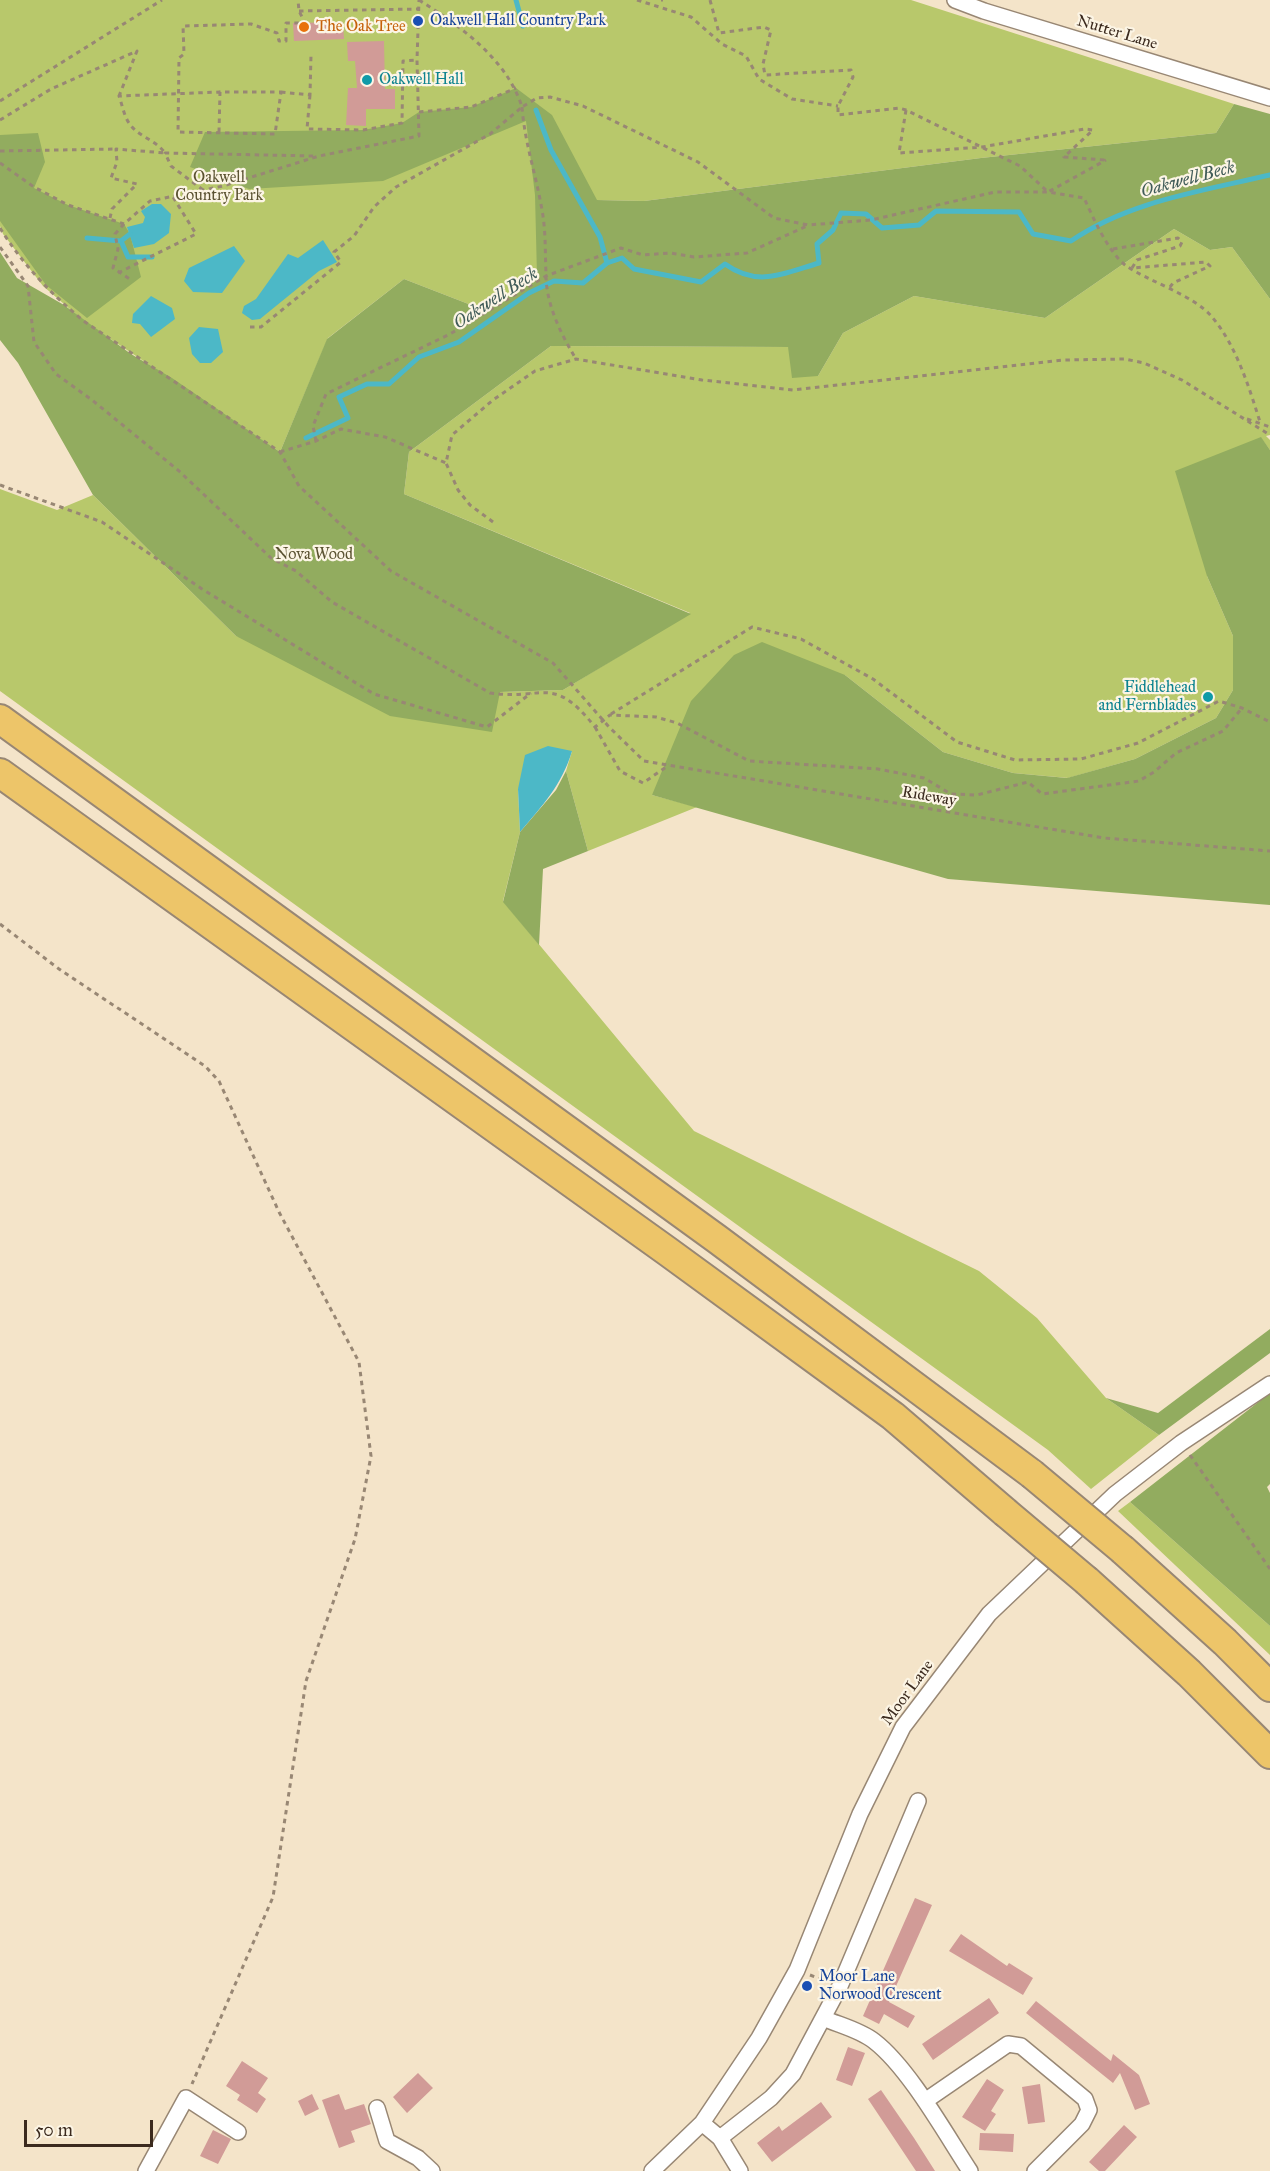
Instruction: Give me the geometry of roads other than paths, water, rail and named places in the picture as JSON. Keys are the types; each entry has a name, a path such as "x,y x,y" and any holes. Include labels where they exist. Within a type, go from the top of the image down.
{"highway":[{"path":"0,719 707,1232 1032,1474 1123,1550 1225,1642 1270,1687"},
{"path":"0,773 884,1410 1087,1581 1189,1673 1270,1754"}],"street":[{"name":"Nutter Lane","path":"955,0 1270,99"},
{"name":"Moor Lane","path":"652,2171 702,2123 759,2038 797,1970 860,1814 903,1727 989,1614 1115,1494 1181,1443 1270,1384"},
{"path":"720,2138 771,2098 793,2074 840,1986 918,1801"},
{"path":"823,2018 871,2039 884,2050 925,2101 970,2171"},
{"path":"925,2101 1008,2044 1021,2046 1085,2099 1089,2110 1082,2124 1035,2171"},
{"path":"146,2171 186,2098 238,2132"},
{"path":"377,2108 387,2141 418,2158 432,2171"},
{"path":"702,2123 720,2138 740,2171"}],"water":[{"path":"152,204 161,204 171,214 169,233 154,244 134,248 127,227 143,223 145,217 141,211"},
{"path":"323,240 337,262 319,271 260,319 252,320 242,313 244,306 256,299 288,254 298,258"},
{"path":"234,246 245,261 222,293 193,292 184,281 189,268"},
{"path":"151,296 172,308 175,319 151,337 140,324 132,323 133,314"},
{"path":"199,327 218,329 223,352 211,363 200,363 192,354 189,338"},
{"path":"548,746 572,751 557,785 520,832 518,789 525,755"}],"waterway":[{"path":"516,0 523,26"},
{"path":"536,110 551,150 600,237 607,263"},
{"name":"Oakwell Beck","path":"306,438 348,418 339,397 367,384 389,384 419,357 459,342 529,293 554,281 583,283 607,263 622,258 634,269 701,282 725,264 737,271 760,277 783,274 819,263 817,244 833,230 841,213 866,214 882,228 919,225 936,211 1019,212 1033,234 1071,241 1093,227 1142,207 1193,192 1270,175"},
{"path":"87,238 121,241 130,234"},
{"path":"121,241 128,257 152,257"}],"place":[{"name":"Oakwell Hall Country Park","path":"418,21"},
{"name":"The Oak Tree","path":"304,27"},
{"name":"Oakwell Hall","path":"367,80"},
{"name":"Fiddlehead and Fernblades","path":"1208,697"},
{"name":"Moor Lane Norwood Crescent","path":"807,1986"}],"park label":[{"name":"Oakwell Country Park","path":"219,187"},
{"name":"Nova Wood","path":"314,555"}]}
